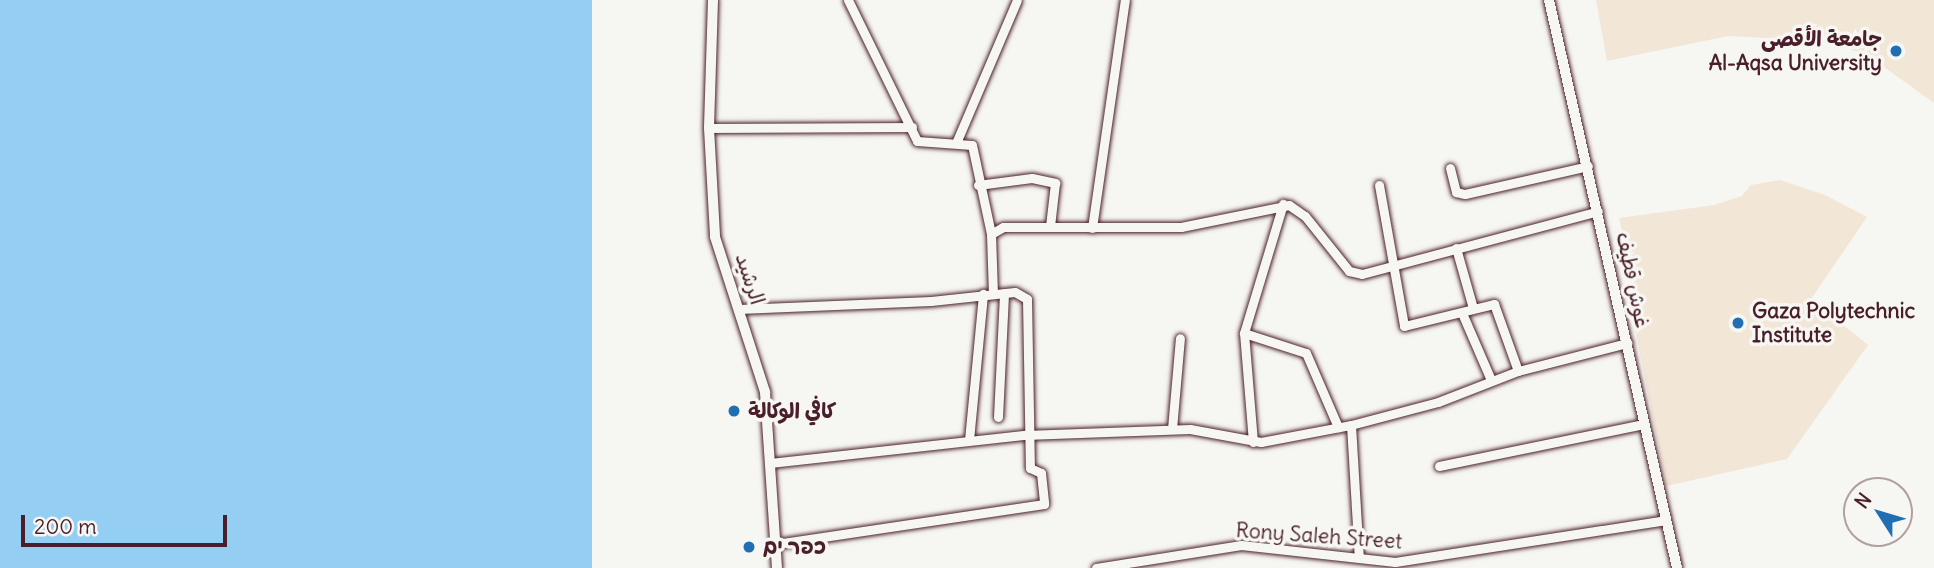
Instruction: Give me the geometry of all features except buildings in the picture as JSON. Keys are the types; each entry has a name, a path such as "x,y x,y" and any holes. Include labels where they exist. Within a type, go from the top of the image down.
{"main road":[{"name":"الرشيد","path":"713,0 709,128 715,237 765,392 778,568"},
{"name":"غوش قطيف","path":"1549,0 1677,568"}],"street":[{"path":"848,0 922,143 972,145 978,184 991,234 988,294 969,440"},
{"path":"956,143 1017,0"},
{"path":"1092,228 1125,0"},
{"path":"709,128 912,127"},
{"path":"1450,168 1456,192 1465,194 1588,166"},
{"path":"978,184 1032,178 1055,183 1050,226"},
{"path":"1379,185 1404,326 1494,304 1518,372"},
{"path":"1253,442 1244,333 1283,204"},
{"path":"991,234 1003,227 1181,227 1283,204 1299,211 1353,274 1393,266 1598,211"},
{"path":"1456,248 1474,308"},
{"path":"739,309 931,301 1004,293 1027,299 1030,468 1042,478 1044,504 1040,508 776,544"},
{"path":"998,417 1004,293"},
{"path":"1462,313 1491,380"},
{"path":"1244,333 1306,353 1338,427"},
{"path":"1172,429 1180,338"},
{"path":"770,463 969,440 1172,429 1253,442 1351,425 1438,402 1491,380 1627,343"},
{"path":"1351,425 1359,558"},
{"path":"1439,466 1644,425"},
{"name":"Rony Saleh Street","path":"1096,568 1241,545 1359,558 1395,565 1665,520"}],"shaded area":[{"name":"جامعة الأقصى Al-Aqsa University","path":"1596,0 1934,0 1934,103 1866,54 1819,41 1728,36 1607,61"},
{"name":"Gaza Polytechnic Institute","path":"1780,180 1825,195 1867,217 1811,299 1868,345 1787,459 1666,486 1630,302 1638,295 1619,218 1714,205 1742,196 1751,185"}],"water":[{"path":"0,0 592,0 592,568 0,568"}],"place":[{"name":"جامعة الأقصى Al-Aqsa University","path":"1896,51"},
{"name":"Gaza Polytechnic Institute","path":"1738,323"},
{"name":"كافي الوكالة","path":"734,411"},
{"name":"כפר ים","path":"749,547"}]}
